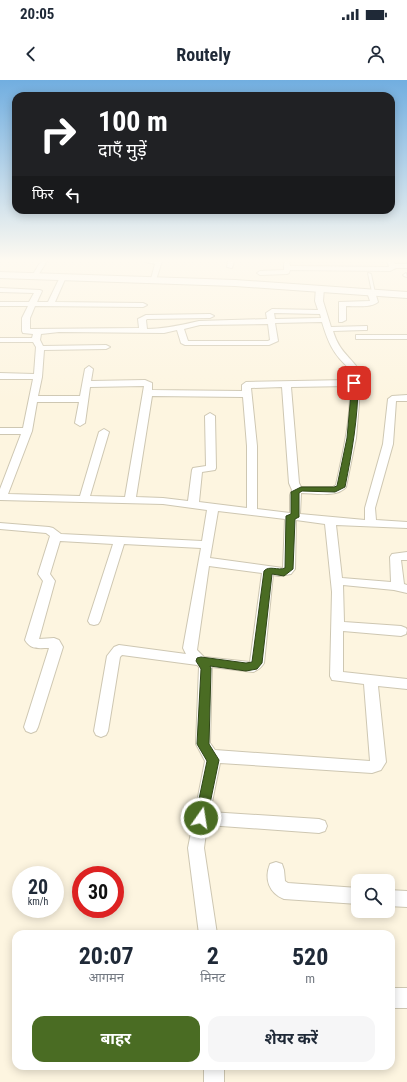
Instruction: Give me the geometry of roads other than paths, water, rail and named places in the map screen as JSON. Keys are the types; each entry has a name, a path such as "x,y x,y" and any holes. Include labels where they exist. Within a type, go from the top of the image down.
{"street":[{"path":"31,308 26,318 25,328 38,340"},
{"path":"297,490 335,490 341,487 351,438 355,403 353,366 335,349 321,308"},
{"path":"342,308 342,320"},
{"path":"180,327 184,342 188,343 269,343 274,341 271,312 275,311 364,328"},
{"path":"143,331 142,318 146,317 271,318"},
{"path":"38,340 59,330 164,331 171,328 192,326 199,323 271,318"},
{"path":"359,336 407,337"},
{"path":"0,340 38,340 106,347"},
{"path":"38,340 38,377 27,431 1,497 130,500 193,504 330,521 407,525"},
{"path":"80,423 86,384 90,369"},
{"path":"0,376 38,377"},
{"path":"86,384 145,383 149,385 130,500"},
{"path":"252,512 252,446 246,386 248,384 354,383"},
{"path":"204,561 284,573 289,569 295,495 297,490 294,483 286,384"},
{"path":"148,393 246,394"},
{"path":"371,524 370,508 388,444 392,399 407,398"},
{"path":"34,399 84,399"},
{"path":"193,504 196,472 211,468 210,416"},
{"path":"0,431 27,431"},
{"path":"84,499 104,432"},
{"path":"213,507 190,648 194,656 201,661 206,668 204,749 212,756 372,767 376,766 378,762 370,680"},
{"path":"330,521 337,581 337,676 407,684"},
{"path":"0,526 49,530 54,532 55,537 44,574 49,581 32,640 35,644 54,643 56,647 32,727"},
{"path":"55,537 207,545"},
{"path":"94,622 120,540"},
{"path":"337,581 403,588 395,559 399,556 407,556"},
{"path":"101,731 114,656 116,652 124,650 253,667 257,663 268,571"},
{"path":"337,626 401,631"},
{"path":"207,930 196,848 213,766 212,756"},
{"path":"201,818 319,826"},
{"path":"276,870 277,885 284,891 351,896"},
{"path":"395,898 407,899"},
{"path":"395,998 407,998"},
{"path":"214,1070 214,1082"}]}
